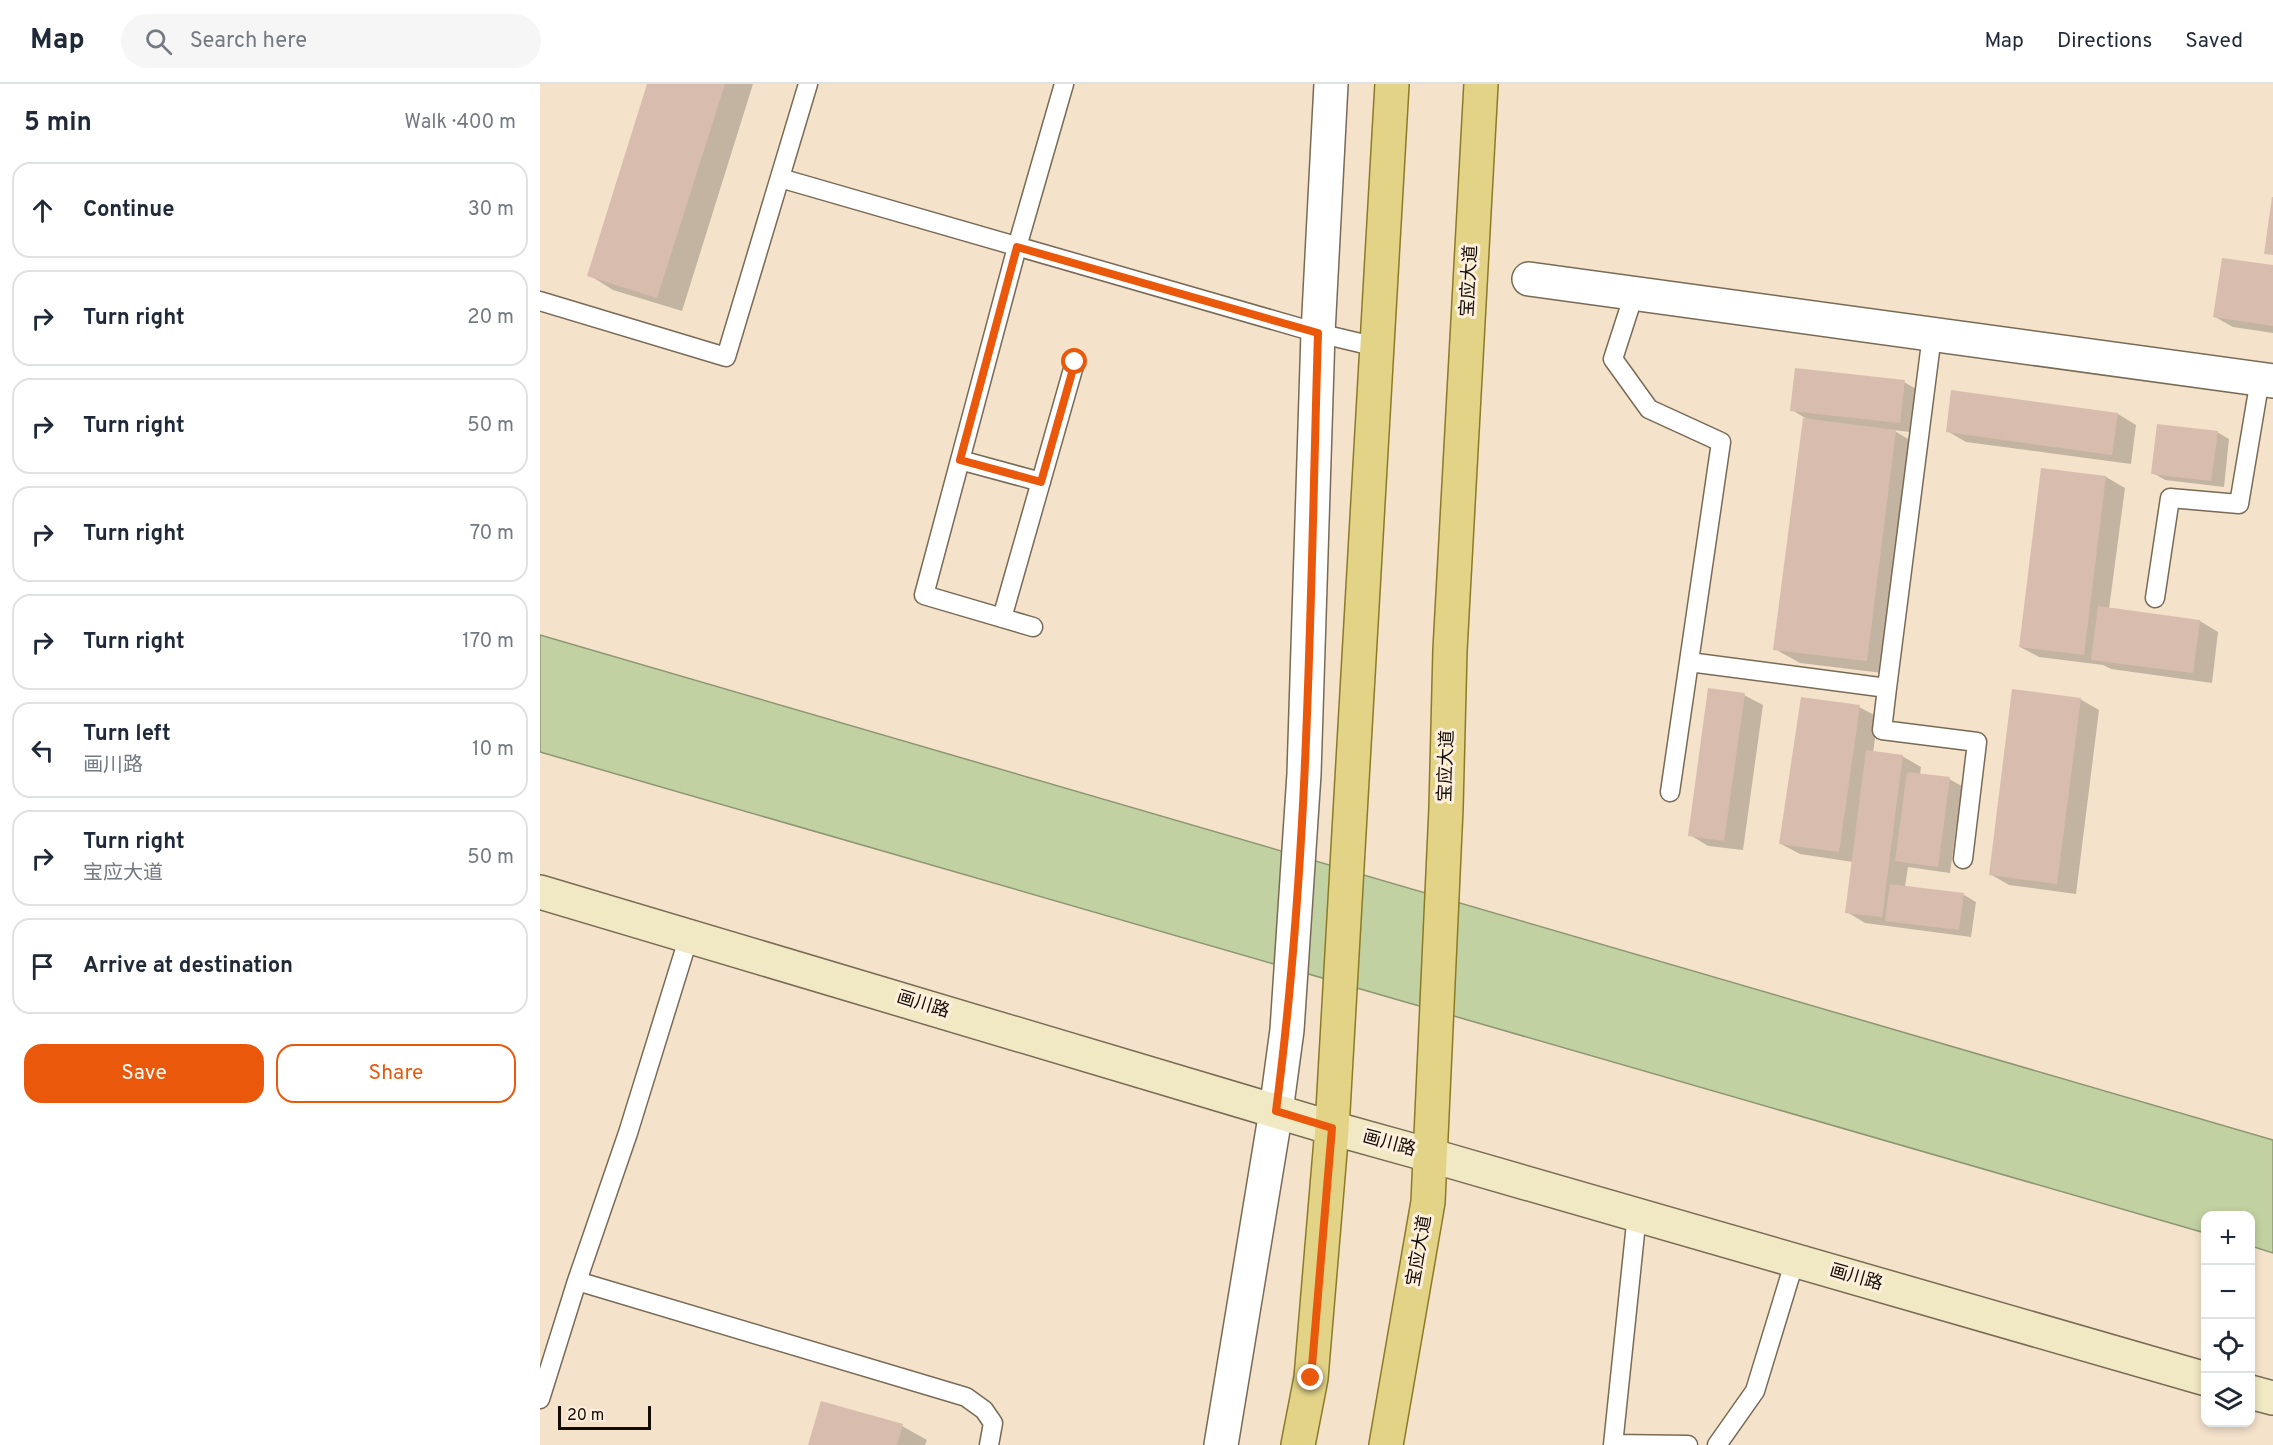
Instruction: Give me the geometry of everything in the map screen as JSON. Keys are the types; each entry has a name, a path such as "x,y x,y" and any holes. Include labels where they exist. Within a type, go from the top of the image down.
{"main road":[{"path":"1299,1445 1311,1378 1332,1128 1392,84"},
{"name":"宝应大道","path":"1386,1445 1428,1202 1446,808 1450,650 1481,84"}],"street":[{"path":"1221,1445 1276,1111 1287,1030 1304,774 1318,333 1331,84"},
{"path":"1529,279 2267,380"},
{"name":"画川路","path":"540,892 1332,1128 2201,1378"},
{"path":"2255,1393 2273,1398"}],"lane":[{"path":"540,301 726,357 808,84"},
{"path":"1033,627 924,595 1017,247 1064,84"},
{"path":"780,178 1318,333 1377,347"},
{"path":"1635,294 1613,359 1649,409 1721,442 1670,792"},
{"path":"1932,335 1882,730 1977,742 1963,859"},
{"path":"1002,618 1075,362"},
{"path":"2155,598 2170,498 2239,504 2267,380"},
{"path":"960,460 1041,482"},
{"path":"1689,662 1887,688"},
{"path":"540,1399 577,1281 628,1133 689,936"},
{"path":"1637,1214 1613,1444 1688,1445"},
{"path":"1717,1445 1755,1391 1795,1260"},
{"path":"577,1281 966,1397 984,1410 993,1423 989,1445"}],"shaded area":[{"path":"540,635 2273,1140 2273,1253 2255,1247 2255,1211 2201,1211 2201,1232 540,752"}],"building":[{"path":"647,84 725,84 657,298 587,276"},
{"path":"2273,197 2273,255 2264,254"},
{"path":"2222,258 2273,265 2273,326 2213,317"},
{"path":"1795,368 1905,380 1900,423 1790,411"},
{"path":"1951,390 2118,413 2112,455 1946,432"},
{"path":"1803,418 1896,430 1867,661 1773,650"},
{"path":"2157,424 2218,431 2211,481 2151,474"},
{"path":"2041,468 2106,476 2084,655 2019,647"},
{"path":"2098,606 2200,620 2193,673 2091,660"},
{"path":"1708,688 1745,693 1724,841 1688,836"},
{"path":"2012,689 2081,698 2057,884 1989,875"},
{"path":"1801,697 1860,705 1839,852 1779,844"},
{"path":"1866,750 1903,755 1882,917 1845,913"},
{"path":"1907,772 1950,777 1938,867 1895,861"},
{"path":"1890,884 1964,893 1959,930 1885,921"},
{"path":"821,1401 903,1424 897,1445 808,1445"}],"route":[{"path":"1075,362 1041,482 960,460 1017,247 1318,333 1304,774 1287,1030 1276,1111 1332,1128 1311,1378"}]}
